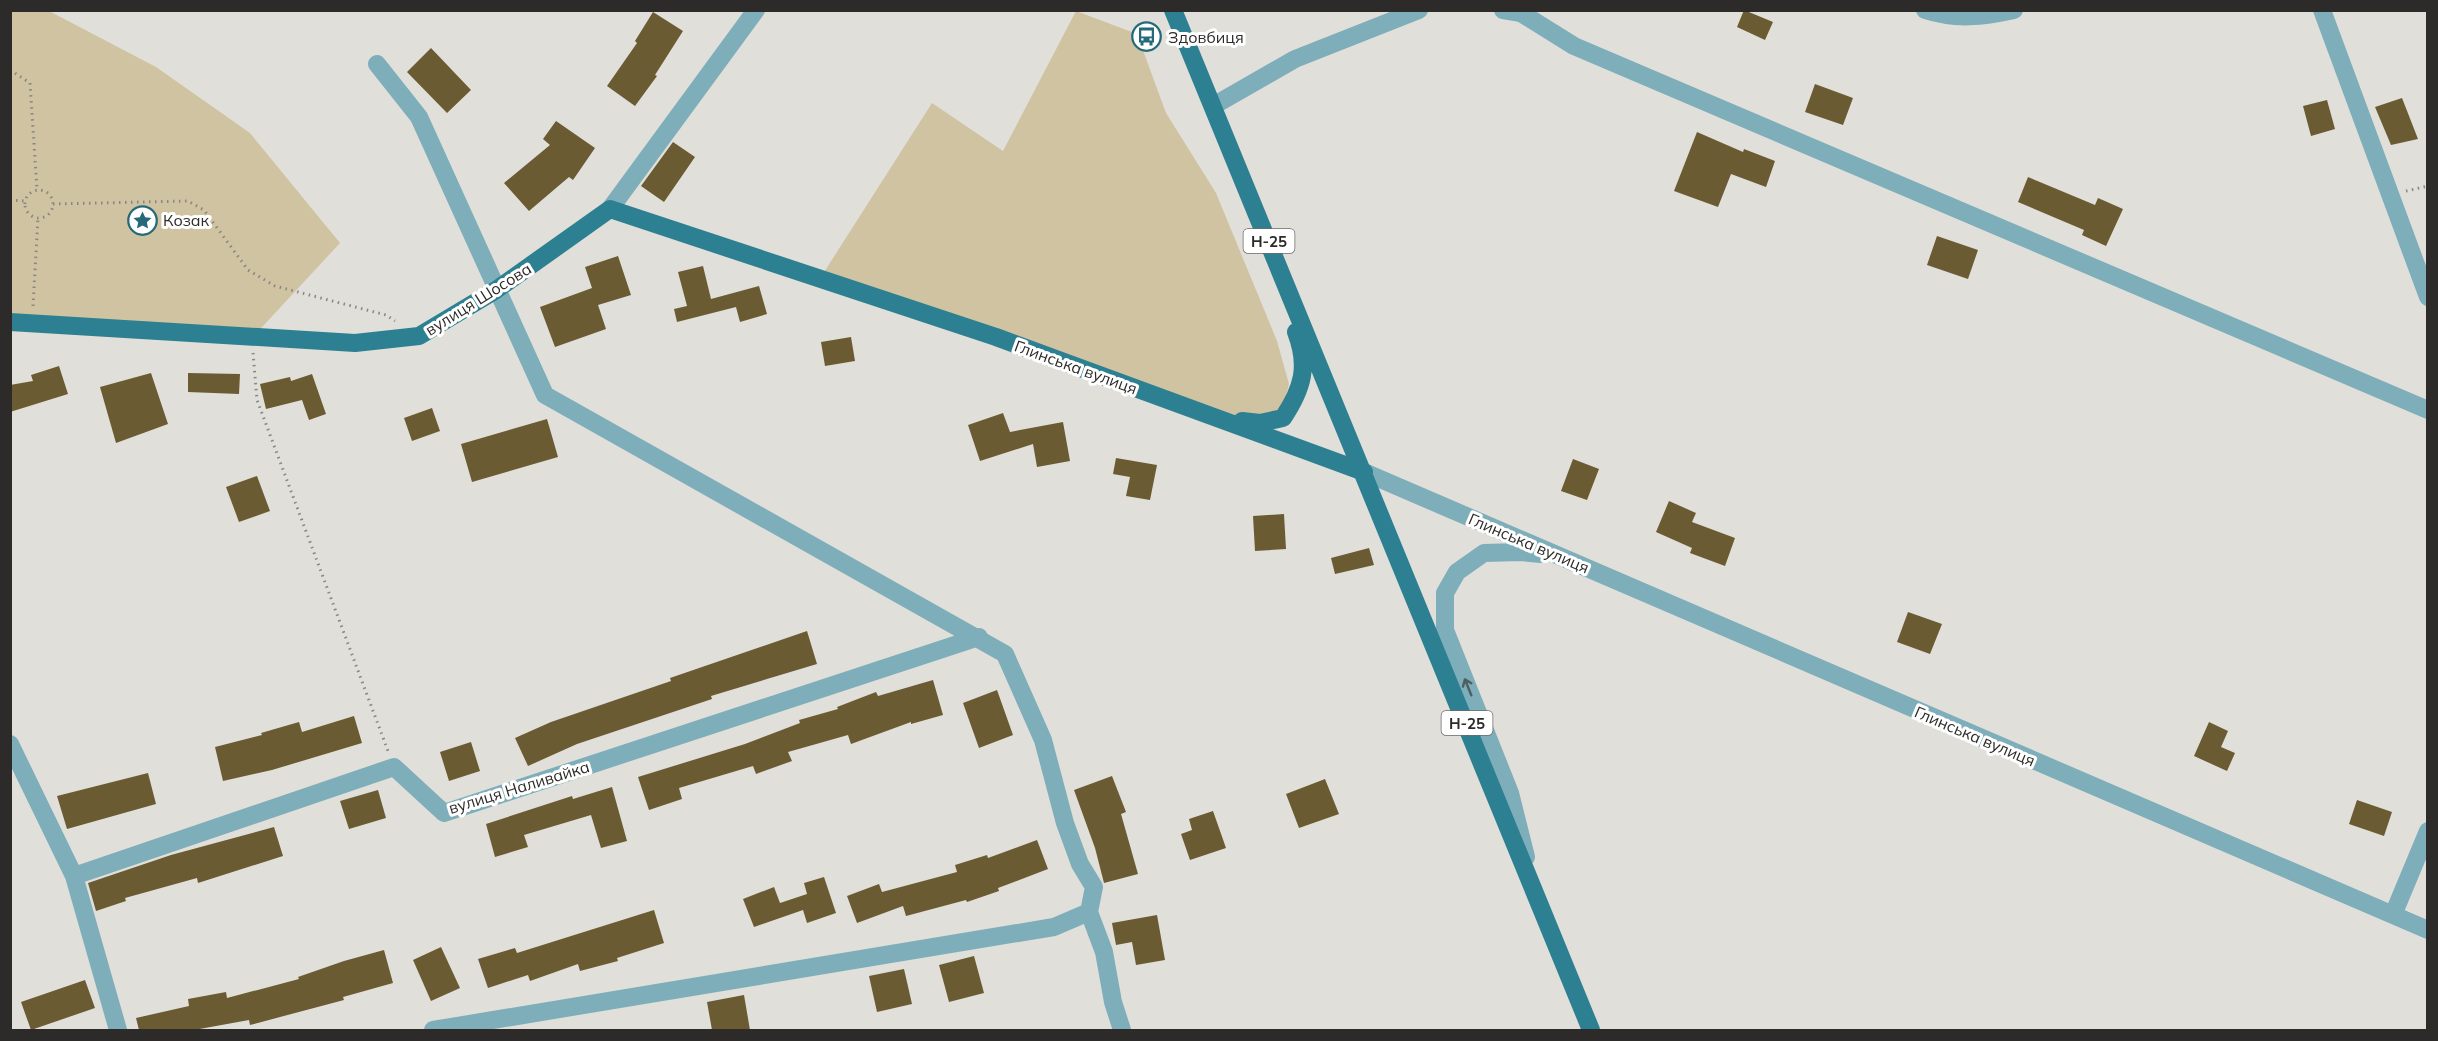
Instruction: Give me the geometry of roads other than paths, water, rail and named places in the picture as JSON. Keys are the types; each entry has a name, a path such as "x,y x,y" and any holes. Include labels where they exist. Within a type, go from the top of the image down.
{"main road":[{"name":"Н-25","path":"1173,10 1533,882 1591,1030"},
{"name":"вулиця Шосова","path":"10,322 355,343 419,336 496,290 610,209"},
{"name":"Глинська вулиця","path":"610,209 996,337 1364,472"},
{"path":"1214,417 1260,423 1283,418 1298,396 1304,367 1301,346 1271,263 1273,250"}],"street":[{"name":"вулиця Шосова","path":"610,209 756,10"},
{"path":"1213,106 1295,59 1419,10"},
{"path":"1503,10 1521,13 1585,51 2427,410"},
{"path":"1925,10 1943,16 1977,18 2014,10"},
{"path":"2322,10 2427,297"},
{"path":"377,64 419,117 545,395 979,637 1005,654 1042,740 1065,823 1080,864 1094,887 1089,912 1104,952 1113,1002 1122,1030"},
{"name":"Глинська вулиця","path":"1364,472 2427,930"},
{"path":"1533,882 1510,793 1445,630 1445,593 1457,572 1484,553 1520,552 1558,556"},
{"name":"вулиця Наливайка","path":"74,876 394,767 444,813 979,637"},
{"path":"10,744 74,876 118,1030"},
{"path":"2392,915 2427,831"},
{"path":"433,1030 967,943 1054,927 1089,912"}],"place":[{"name":"Здовбиця","path":"1147,37"},
{"name":"Козак","path":"142,220"}]}
